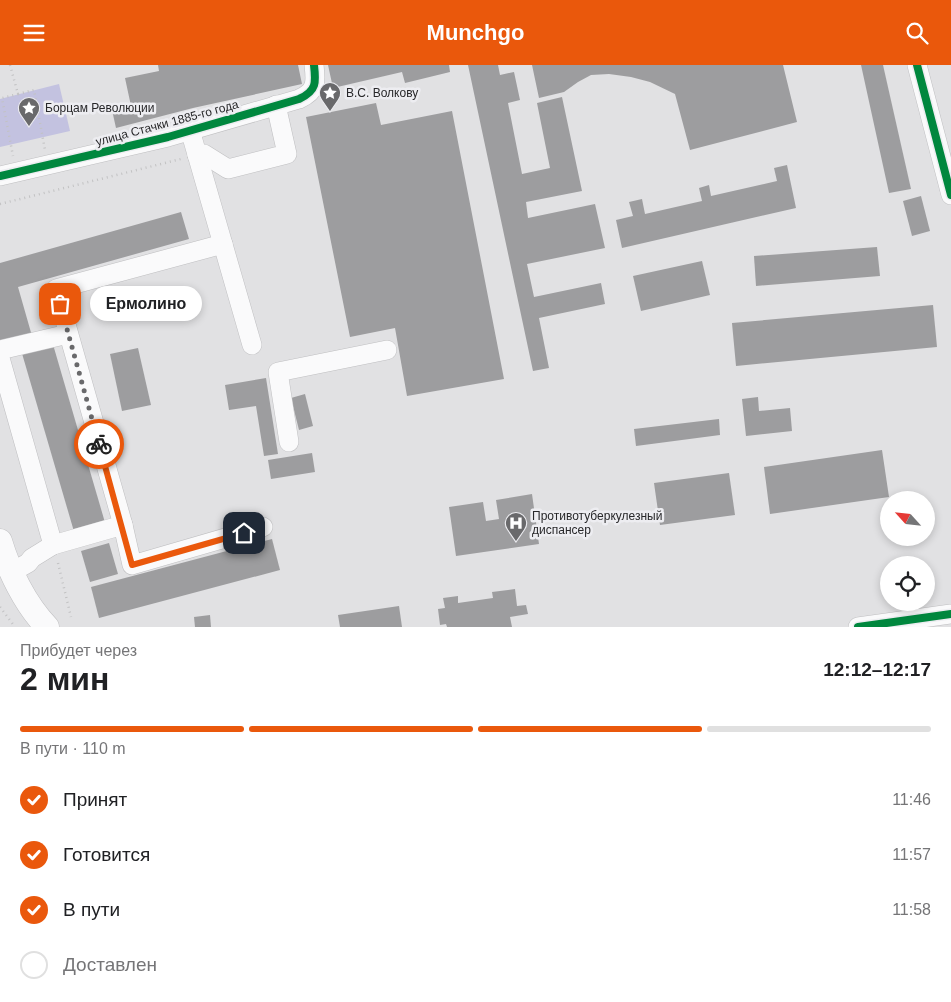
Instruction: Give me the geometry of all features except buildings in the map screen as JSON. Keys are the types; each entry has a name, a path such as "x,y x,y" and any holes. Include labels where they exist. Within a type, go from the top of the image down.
{"main road":[{"path":"0,541 12,572 40,623"}],"street":[{"name":"улица Стачки 1885-го года","path":"3,168 168,137 299,99 313,89 316,81 314,65"},
{"path":"917,65 951,195"},
{"path":"197,155 204,154 228,169 288,154 276,105"},
{"path":"190,130 252,345"},
{"path":"223,244 56,289 132,565 263,527"},
{"path":"0,350 68,333"},
{"path":"289,443 278,372 387,350"},
{"path":"0,358 53,545"},
{"path":"12,572 53,545 122,525"},
{"path":"858,627 951,614"}],"path":[{"path":"10,65 18,94"},
{"path":"3,168 14,158 2,99 34,91 45,150 37,152"},
{"path":"0,204 197,155"},
{"path":"53,545 71,617"},
{"path":"0,607 15,627"}],"shaded area":[{"path":"59,84 70,131 0,147 0,99"}],"cycle path":[{"path":"0,176 168,137 299,99 309,93 314,85 314,65"},
{"path":"917,65 951,195"},
{"path":"858,627 951,614"}],"way so far":[{"path":"60,304 99,444"}],"place":[{"name":"В.С. Волкову","path":"330,112"},
{"name":"Борцам Революции","path":"29,127"},
{"name":"Ермолино","path":"60,304"},
{"name":"Противотуберкулезный диспансер","path":"516,542"}],"route":[{"path":"99,444 132,565 244,533"}]}
